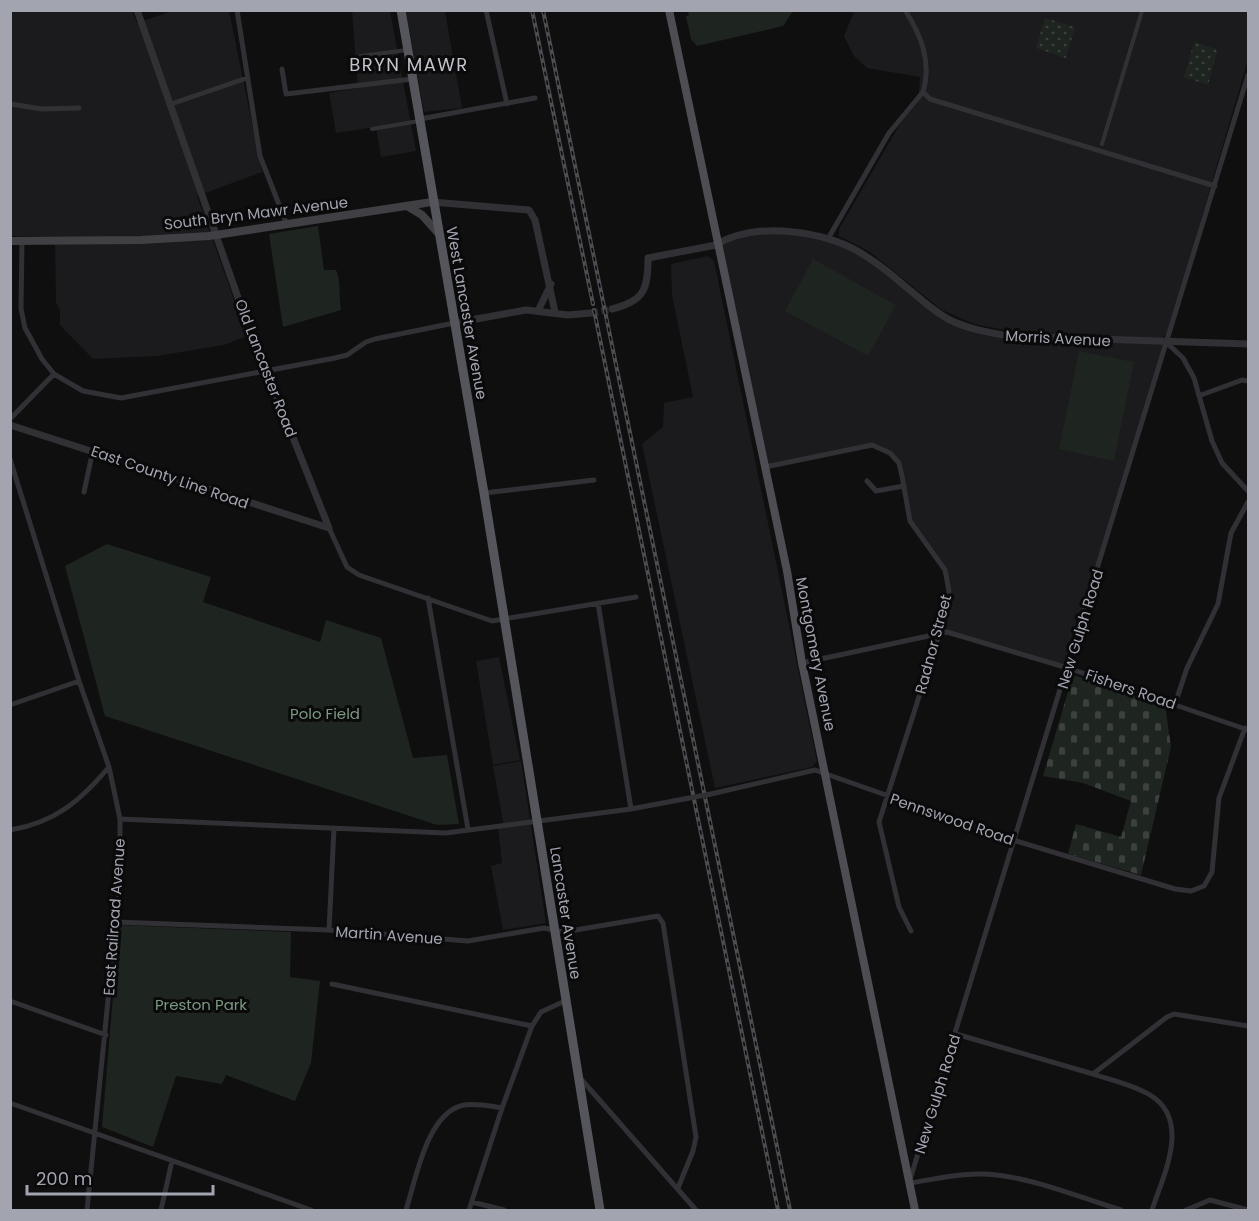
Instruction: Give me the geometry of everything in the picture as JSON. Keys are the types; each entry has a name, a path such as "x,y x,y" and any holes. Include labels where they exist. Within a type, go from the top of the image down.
{"highway":[{"name":"West Lancaster Avenue","path":"400,10 484,494 503,621"},
{"name":"Lancaster Avenue","path":"503,621 600,1210"}],"main road":[{"name":"Montgomery Avenue","path":"669,10 716,245 765,467 802,663 915,1210"},
{"name":"South Bryn Mawr Avenue","path":"10,241 143,240 216,235 432,202"},
{"path":"407,206 422,215 438,234"}],"street":[{"name":"Old Lancaster Road","path":"137,10 216,235 328,528 347,567 371,579 492,621 503,621"},
{"path":"486,10 507,104"},
{"path":"830,237 889,133 923,92 926,81 923,42 905,10"},
{"path":"1102,144 1142,11"},
{"path":"238,12 260,156 287,225"},
{"path":"361,56 407,50"},
{"path":"282,69 286,94 412,79"},
{"name":"New Gulph Road","path":"909,1183 1247,87 1248,75"},
{"path":"171,104 248,78"},
{"path":"923,92 930,99 1215,186"},
{"path":"372,129 535,98"},
{"path":"10,104 42,109 79,108"},
{"path":"432,202 529,210 535,220 551,284 555,312"},
{"name":"Morris Avenue","path":"612,309 628,305 639,297 648,279 648,258 716,245 724,240 751,233 774,231 830,237 870,258 949,320 974,329 1008,336 1248,344"},
{"path":"22,241 21,309 25,328 42,359 54,374 83,391 121,399 347,355 366,342 375,339 454,323 538,310 568,315 591,313"},
{"path":"538,310 551,284"},
{"path":"1167,343 1183,358 1201,395 1212,441 1222,463 1248,491"},
{"path":"10,419 54,374"},
{"path":"1201,395 1248,381"},
{"name":"East County Line Road","path":"10,425 328,528"},
{"name":"Radnor Street","path":"765,467 872,445 890,453 899,463 910,521 945,570 949,591 940,631 889,797 879,822 900,907 911,931"},
{"path":"84,492 93,450"},
{"name":"East Railroad Avenue","path":"10,459 79,681 110,767 120,819 120,880 87,1210"},
{"path":"484,494 594,480"},
{"path":"867,482 876,491 904,486"},
{"path":"1175,704 1187,668 1218,604 1231,533 1248,502"},
{"path":"503,621 636,597"},
{"path":"428,598 468,829"},
{"path":"598,603 632,809"},
{"name":"Fishers Road","path":"802,663 940,631 1068,668 1246,729"},
{"path":"10,705 79,681"},
{"name":"Pennswood Road","path":"120,819 446,832 536,819 632,809 815,771 1016,841 1175,890 1191,891 1204,886 1212,872 1219,798 1246,729"},
{"path":"10,830 40,823 64,812 88,792 110,767"},
{"path":"330,930 334,828"},
{"name":"Martin Avenue","path":"115,922 330,930 468,941 544,928 564,932 653,915 659,917 663,923 696,1137 693,1152 678,1188"},
{"path":"332,984 532,1026"},
{"path":"10,1001 106,1035"},
{"path":"469,1210 502,1108 532,1026 541,1012 566,1001"},
{"path":"1093,1074 1174,1014 1248,1026"},
{"path":"956,1034 1093,1074 1150,1095 1164,1106 1173,1124 1171,1152 1152,1210"},
{"path":"579,1077 696,1210"},
{"path":"10,1103 311,1210"},
{"path":"406,1210 437,1123 453,1109 463,1105 502,1108"},
{"path":"162,1210 172,1161"},
{"path":"909,1183 955,1176 994,1174 1025,1180 1121,1210"},
{"path":"1186,1210 1210,1200 1248,1210"},
{"path":"472,1202 504,1210"}],"shaded area":[{"path":"12,11 132,11 137,23 172,11 229,11 262,172 197,196 247,336 224,345 157,356 93,359 60,325 60,310 56,302 55,237 11,236"},
{"path":"352,11 390,11 416,151 381,157 376,127 336,133 329,93 358,88"},
{"path":"406,11 445,11 462,108 424,112"},
{"path":"854,11 1248,11 1248,60 1167,334 1161,339 1021,333 974,324 942,310 870,252 839,236 839,229 900,124 918,102 920,77 867,68 854,56 844,36"},
{"path":"786,231 854,248 949,320 1008,336 1167,343 1068,668 940,631 949,591 945,570 910,521 899,463 890,453 872,445 765,467 716,245 751,233"},
{"path":"708,256 714,261 817,761 812,767 715,788 642,444 663,427 664,403 693,397 672,295 671,264"},
{"path":"499,657 520,760 493,765 476,661"},
{"path":"521,761 546,923 503,930 491,866 502,863 498,828 504,827 493,766"}],"green space":[{"path":"688,10 793,11 783,26 697,46 691,39 686,16 689,15"},
{"path":"1045,18 1075,27 1066,58 1036,48"},
{"path":"1194,42 1216,49 1217,52 1208,85 1184,77"},
{"path":"318,226 324,270 336,270 338,274 341,310 283,327 269,234"},
{"path":"813,259 896,305 868,356 785,311"},
{"path":"1079,351 1134,362 1114,461 1059,449"},
{"name":"Polo Field","path":"107,544 211,577 203,602 320,642 326,620 381,638 413,758 447,755 459,824 437,825 105,716 65,566"},
{"path":"1073,675 1165,705 1171,747 1141,875 1068,854 1076,824 1121,837 1131,801 1083,783 1043,776"},
{"name":"Preston Park","path":"119,925 291,932 290,977 320,981 311,1063 295,1101 226,1075 222,1084 176,1076 153,1147 102,1127"}],"tunnel":[{"path":"591,313 612,309"}],"railway":[{"path":"532,10 593,304"},
{"path":"543,10 790,1210"},
{"path":"594,310 778,1210"}],"district":[{"name":"BRYN MAWR","path":"409,64"}]}
